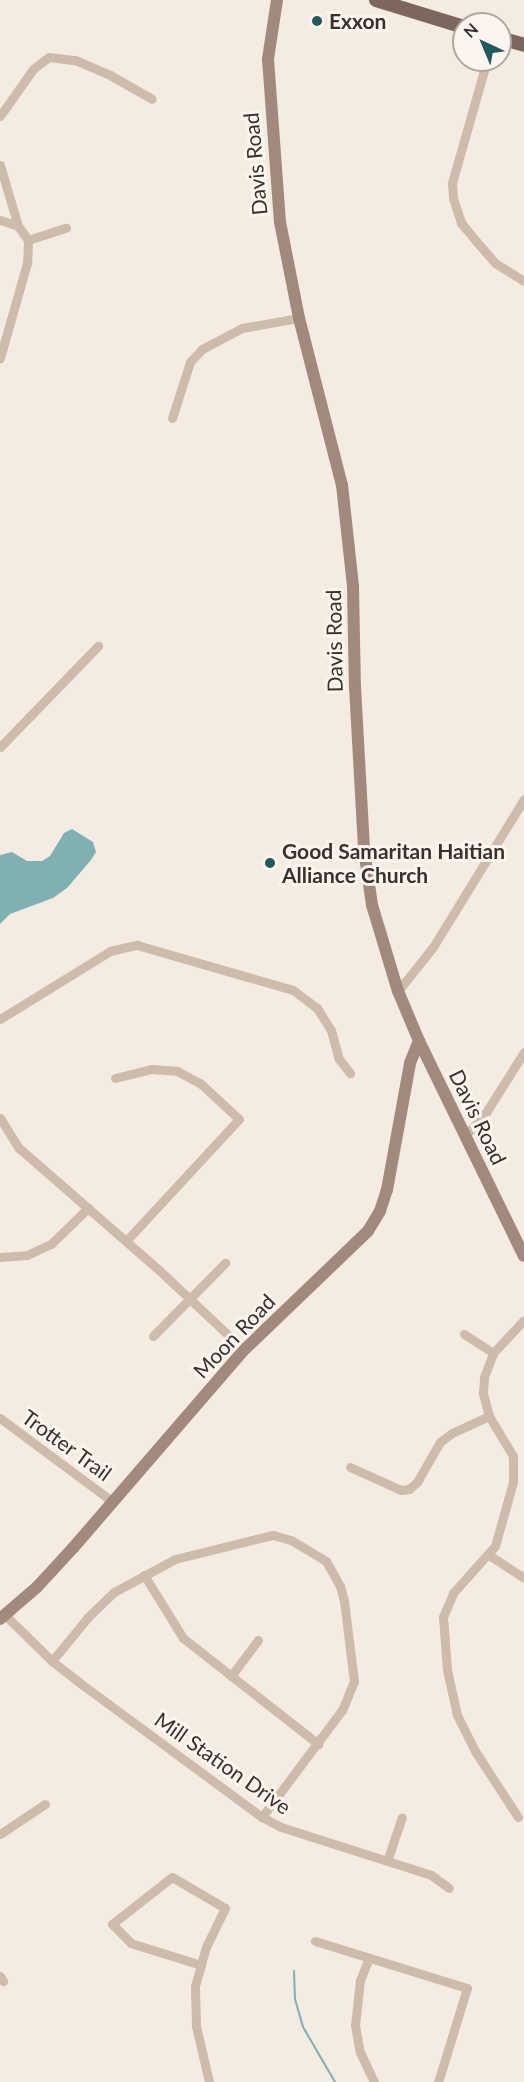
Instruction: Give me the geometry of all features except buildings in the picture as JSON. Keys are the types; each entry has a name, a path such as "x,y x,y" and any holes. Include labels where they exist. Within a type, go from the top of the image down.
{"main road":[{"path":"376,0 452,23"}],"street":[{"name":"Davis Road","path":"277,0 268,59 280,222 299,318 342,484 353,587 355,687 364,849 372,905 398,991 419,1041 524,1256"},
{"path":"0,116 33,69 50,57 75,60 110,75 152,99"},
{"path":"484,72 452,183 453,198 461,223 476,241 495,263 524,281"},
{"path":"0,165 18,226 28,240 27,263 0,358"},
{"path":"0,220 18,226"},
{"path":"28,240 66,228"},
{"path":"172,418 190,362 202,349 242,328 299,318"},
{"path":"0,747 98,646"},
{"path":"398,991 433,947 524,799"},
{"path":"0,1019 110,951 137,945 293,990 317,1008 331,1030 339,1059 350,1072"},
{"name":"Moon Road","path":"2,1617 37,1587 244,1350 352,1250 376,1219 387,1190 410,1063 419,1041"},
{"path":"465,1136 485,1114 524,1052"},
{"path":"115,1078 151,1068 177,1071 200,1083 238,1119 126,1241"},
{"path":"0,1118 19,1148 126,1241 244,1350"},
{"path":"0,1257 27,1255 51,1244 88,1208"},
{"path":"153,1336 225,1263"},
{"path":"518,1817 475,1751 457,1715 449,1679 443,1617 453,1593 481,1560 489,1555 500,1529 513,1482 515,1464 509,1447 489,1416 483,1393 484,1377 493,1353 524,1320"},
{"path":"464,1334 493,1353"},
{"path":"350,1467 401,1490 409,1489 417,1482 440,1442 452,1433 489,1416"},
{"name":"Trotter Trail","path":"0,1418 113,1502"},
{"path":"52,1661 88,1617 108,1598 175,1559 273,1535 291,1540 326,1561 340,1586 344,1600 354,1681 342,1710 262,1817"},
{"path":"489,1555 524,1578"},
{"path":"144,1575 183,1638 318,1744"},
{"name":"Mill Station Drive","path":"2,1617 52,1661 262,1817 281,1827 431,1875 449,1888"},
{"path":"231,1676 258,1640"},
{"path":"0,1834 45,1804"},
{"path":"387,1861 402,1817"},
{"path":"201,1965 131,1943 112,1924 172,1877 225,1908 206,1947 201,1965 195,1986 196,2026 209,2082"},
{"path":"315,1941 466,1988 438,2082"},
{"path":"369,1958 360,1980 355,2025 360,2052 374,2082"}],"water":[{"path":"72,829 93,842 96,852 91,860 67,888 53,898 10,914 0,924 0,855 12,852 27,861 42,861 50,856 64,833"}],"waterway":[{"path":"294,1971 295,1999 303,2027 335,2082"}],"place":[{"name":"Exxon","path":"317,21"},
{"name":"Good Samaritan Haitian Alliance Church","path":"270,863"}]}
